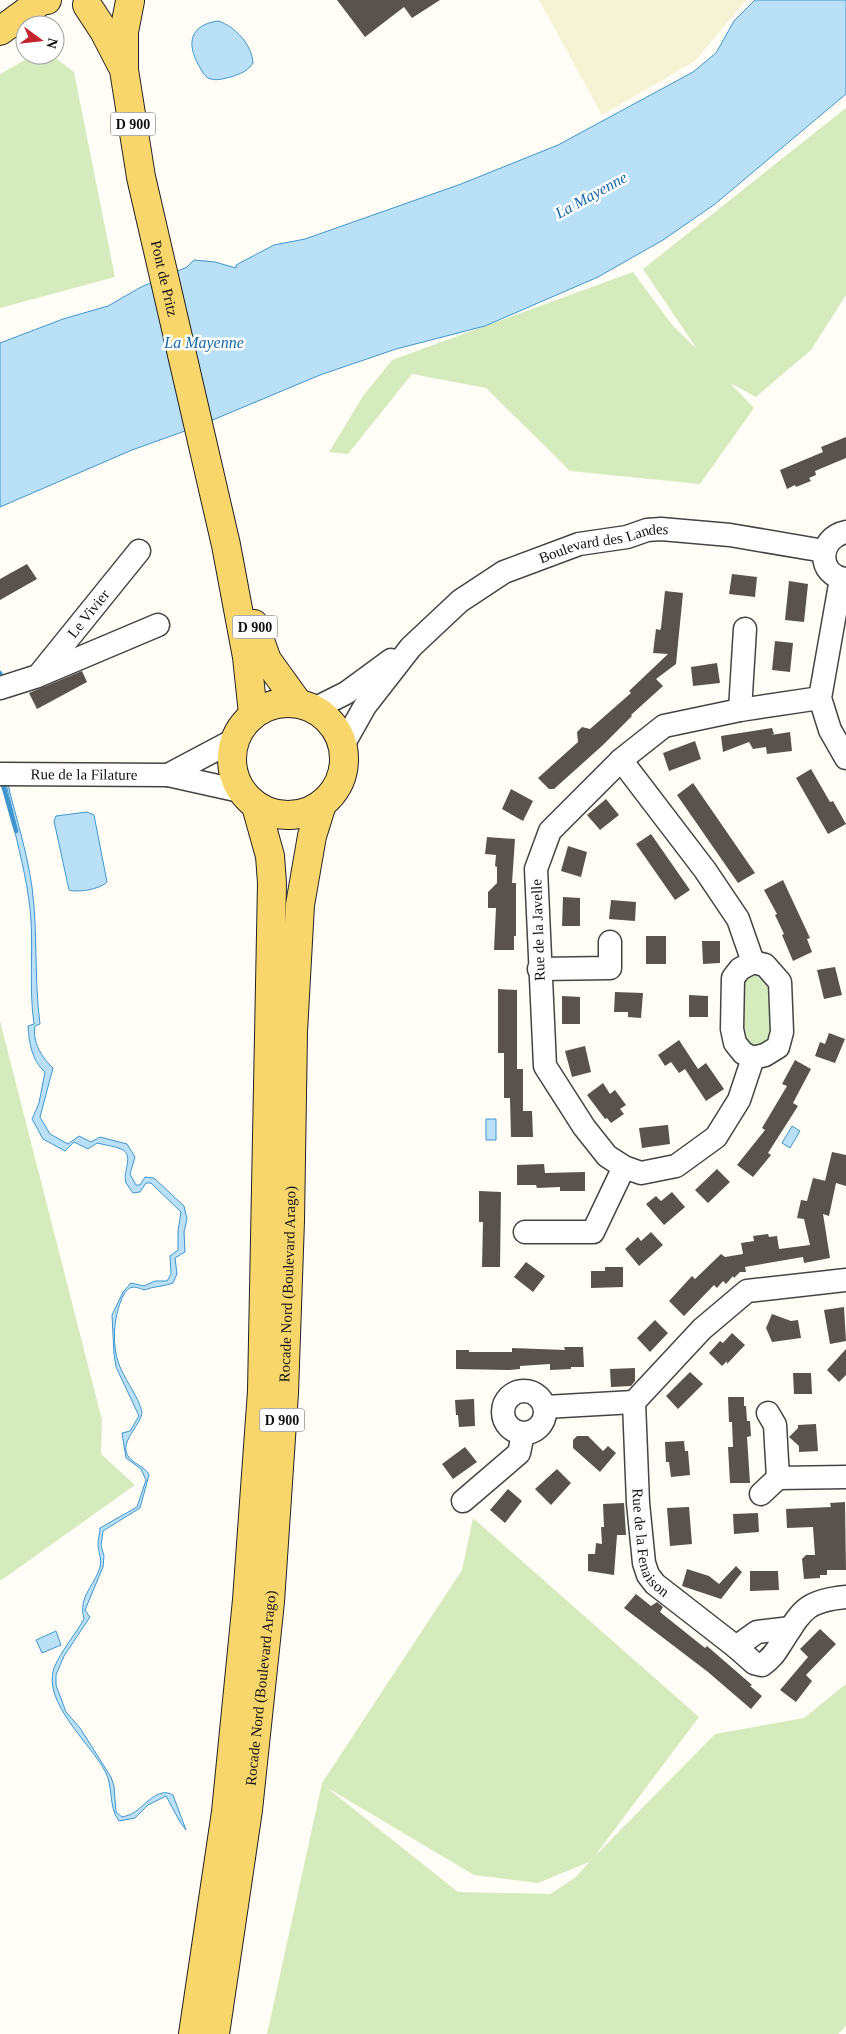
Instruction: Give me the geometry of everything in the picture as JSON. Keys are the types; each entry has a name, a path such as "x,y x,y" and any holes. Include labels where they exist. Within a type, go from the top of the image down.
{"main road":[{"path":"1,30 20,0"},
{"path":"1,30 42,1 47,0"},
{"path":"82,2 102,7 116,6 130,0"},
{"name":"Pont de Pritz","path":"130,0 124,32 124,70 141,177 226,545 247,657 253,714"},
{"name":"Pont de Pritz","path":"82,2 104,31 124,70"},
{"name":"Pont de Pritz","path":"226,545 267,660 306,706"},
{"path":"282,702 306,706 327,718 337,731 343,746 344,762 341,778 333,793 322,804 306,813 289,816 272,813 248,798 233,775 231,757 234,740 242,726 253,714 267,706 282,702"},
{"name":"Rocade Nord (Boulevard Arago)","path":"193,2034 226,1812 247,1600 262,1391 272,883 270,856 248,798"},
{"name":"Rocade Nord (Boulevard Arago)","path":"216,2034 248,1810 270,1602 284,1393 290,1221 293,1032 300,904 312,836 322,804"}],"street":[{"name":"Boulevard des Landes","path":"306,706 346,693 410,647 460,601 504,572 579,544 627,537 646,530 661,529 730,535 824,551"},
{"path":"846,532 832,538 824,551 826,565 830,571 844,579 820,698 838,728 846,758"},
{"name":"Le Vivier","path":"38,676 139,550"},
{"name":"Le Vivier","path":"0,688 38,676 158,625"},
{"path":"740,710 745,629"},
{"name":"Boulevard des Landes","path":"343,746 365,706 410,647"},
{"name":"Rue de la Javelle","path":"753,1058 739,1100 716,1137 676,1166 641,1173 624,1167 607,1156 584,1127 544,1066 536,869 550,831 621,760 664,726 740,710 820,698"},
{"name":"Rue de la Filature","path":"168,775 234,740"},
{"path":"621,760 705,870 738,919 753,962"},
{"name":"Rue de la Filature","path":"0,774 168,775 248,798"},
{"path":"539,969 610,968 610,942"},
{"path":"753,962 765,964 780,982 782,1032 778,1047 765,1055 753,1058 743,1053 735,1043 732,1029 733,978 740,968 753,962"},
{"path":"525,1232 593,1232 624,1167"},
{"path":"545,1407 634,1402 702,1328 747,1290 846,1280"},
{"path":"524,1391 538,1396 545,1407 546,1414 541,1426 530,1433 523,1434 516,1432 505,1422 503,1415 506,1401 511,1396 524,1391"},
{"name":"Rue de la Fenaison","path":"634,1402 638,1503 644,1563 648,1575 655,1584 754,1663 762,1665 771,1659 799,1615 810,1605 824,1599 846,1597"},
{"path":"768,1413 775,1425 778,1478"},
{"path":"463,1501 519,1453 523,1434"},
{"path":"761,1494 778,1478 846,1477"},
{"path":"736,1647 758,1632 791,1628"}],"shaded area":[{"path":"539,0 746,0 695,61 602,115"}],"green space":[{"path":"16,65 65,65 74,72 115,277 0,308 0,74"},
{"path":"846,108 846,295 811,350 756,397 730,383 754,408 700,484 570,471 486,388 412,374 348,454 329,452 363,396 392,360 633,272 673,326 697,349 643,269"},
{"path":"755,968 777,982 776,1034 756,1050 737,1033 737,981"},
{"path":"0,1021 102,1420 101,1454 135,1485 0,1581"},
{"path":"473,1518 699,1717 594,1857 715,1734 804,1718 846,1684 846,2026 838,2034 267,2034 322,1783 462,1570","holes":["326,1787 474,1875 538,1883 589,1862 576,1877 550,1894 458,1892"]}],"water":[{"name":"La Mayenne","path":"755,0 846,0 846,94 715,204 663,240 598,277 485,326 396,349 320,375 196,427 132,450 0,507 0,343 63,319 108,306 141,287 187,267 194,260 215,262 236,268 236,265 274,245 305,239 461,184 558,145 693,72 716,53 734,21"},
{"path":"218,21 230,27 242,37 250,50 253,63 241,73 216,80 205,76 195,58 192,43 193,36 201,26"},
{"path":"5,780 7,780 21,833 32,887 40,1024 35,1026 36,1044 53,1068 40,1117 50,1134 68,1144 79,1136 91,1142 100,1137 127,1144 135,1157 130,1174 136,1185 140,1185 145,1177 154,1178 184,1206 187,1219 184,1232 185,1252 175,1258 177,1274 173,1283 144,1290 135,1287 130,1288 125,1292 117,1313 114,1332 118,1361 142,1412 138,1423 128,1439 126,1450 130,1459 145,1469 149,1475 140,1508 103,1531 101,1545 104,1556 103,1567 85,1610 90,1617 64,1656 56,1675 56,1685 66,1712 80,1728 111,1777 114,1786 116,1812 122,1817 129,1815 157,1795 167,1793 173,1795 186,1830 166,1796 148,1805 135,1818 119,1821 113,1810 108,1777 98,1760 69,1722 55,1694 52,1681 57,1662 84,1619 83,1604 100,1567 101,1561 98,1544 100,1528 137,1507 146,1480 141,1469 126,1458 122,1433 130,1431 139,1416 116,1367 112,1315 123,1292 131,1283 144,1286 155,1281 167,1281 171,1274 170,1256 178,1250 181,1212 151,1183 146,1183 140,1192 133,1193 125,1179 127,1155 121,1149 97,1143 88,1149 74,1142 65,1151 43,1139 32,1119 39,1103 45,1072 34,1057 29,1039 28,1026 34,1024 30,908 14,828 17,829"},
{"path":"87,812 94,815 107,882 100,887 89,890 69,890 54,821 56,816"},
{"path":"486,1119 496,1119 496,1140 486,1140"},
{"path":"792,1126 800,1131 790,1148 782,1143"},
{"path":"56,1631 61,1645 42,1653 36,1640"}],"building":[{"path":"337,0 440,0 412,18 404,7 365,37"},
{"path":"846,437 846,458 815,471 816,475 809,478 811,481 787,489 780,470 823,452 821,447"},
{"path":"27,564 37,579 0,600 0,579"},
{"path":"732,574 757,577 755,597 729,594"},
{"path":"789,581 808,584 804,622 785,620"},
{"path":"665,591 683,593 676,664 656,679 663,686 631,715 603,745 554,789 549,789 538,778 578,742 577,732 582,727 590,729 631,693 629,691 668,654 653,653 656,629 660,630 661,628"},
{"path":"775,641 793,643 790,672 772,670"},
{"path":"717,663 720,683 693,686 691,667"},
{"path":"82,671 87,682 37,709 29,693"},
{"path":"772,728 774,734 771,735 790,732 792,751 767,754 766,747 753,749 749,742 723,752 721,736"},
{"path":"695,741 701,759 669,771 663,753"},
{"path":"811,769 830,802 833,801 846,824 828,834 796,778"},
{"path":"693,783 755,873 738,883 677,795"},
{"path":"511,789 533,801 523,821 502,809"},
{"path":"606,799 619,815 600,830 587,815"},
{"path":"651,834 690,890 675,900 636,844"},
{"path":"487,837 515,839 512,883 516,883 516,936 514,936 514,950 494,950 496,908 488,908 488,892 497,883 497,867 495,866 496,855 485,854"},
{"path":"568,846 587,852 581,877 561,871"},
{"path":"783,880 810,938 807,939 812,952 793,961 775,915 777,914 764,890"},
{"path":"563,897 580,898 580,926 562,926"},
{"path":"611,900 636,902 635,921 609,919"},
{"path":"646,936 666,936 666,964 646,964"},
{"path":"702,941 720,941 720,963 703,964"},
{"path":"835,967 842,995 824,999 817,970"},
{"path":"498,989 517,990 517,1069 523,1069 523,1111 532,1111 533,1137 511,1137 510,1098 504,1098 504,1053 498,1053"},
{"path":"615,992 643,993 641,1018 628,1017 628,1012 614,1012"},
{"path":"689,995 708,996 708,1017 689,1017"},
{"path":"562,996 580,997 580,1024 562,1024"},
{"path":"829,1033 845,1039 835,1063 815,1056 820,1042 825,1044"},
{"path":"679,1040 698,1069 706,1063 724,1089 706,1101 685,1069 679,1073 671,1062 665,1066 658,1055"},
{"path":"585,1046 591,1072 572,1077 565,1051"},
{"path":"795,1060 811,1069 793,1103 798,1106 768,1153 771,1155 753,1177 737,1165 765,1130 762,1128 787,1086 782,1084"},
{"path":"603,1083 610,1094 615,1090 626,1105 620,1109 624,1114 611,1123 607,1118 605,1119 587,1095"},
{"path":"668,1125 670,1144 642,1148 639,1128"},
{"path":"832,1152 846,1155 846,1186 836,1183 829,1216 823,1214 830,1258 804,1263 803,1257 745,1267 746,1272 740,1272 734,1278 733,1276 726,1284 723,1281 717,1288 714,1285 684,1316 669,1301 692,1276 695,1279 721,1254 725,1257 743,1254 741,1243 754,1241 753,1236 768,1234 769,1237 777,1236 779,1249 810,1245 804,1219 797,1218 801,1200 807,1201 813,1178 825,1181"},
{"path":"544,1164 545,1173 585,1172 585,1191 560,1191 560,1187 537,1188 536,1185 517,1185 517,1165"},
{"path":"717,1169 730,1182 708,1203 695,1190"},
{"path":"479,1191 501,1192 500,1267 482,1267 483,1222 479,1222"},
{"path":"672,1192 685,1207 664,1225 646,1204 656,1196 661,1201"},
{"path":"651,1232 663,1245 639,1266 625,1249 638,1237 641,1241"},
{"path":"526,1262 545,1276 533,1292 514,1277"},
{"path":"605,1267 623,1267 623,1287 591,1288 591,1271 605,1271"},
{"path":"844,1307 846,1341 830,1344 824,1310"},
{"path":"772,1314 791,1321 798,1320 801,1338 772,1342 766,1328"},
{"path":"655,1320 668,1333 650,1352 637,1338"},
{"path":"732,1333 745,1345 727,1364 727,1361 722,1366 709,1353 720,1341 723,1343"},
{"path":"564,1347 583,1347 584,1367 550,1370 550,1364 520,1366 520,1369 509,1370 456,1369 456,1350 469,1350 469,1352 512,1352 512,1348 565,1350"},
{"path":"846,1349 846,1375 839,1382 827,1370"},
{"path":"635,1368 635,1381 631,1386 611,1387 610,1369"},
{"path":"690,1372 703,1384 678,1409 666,1396"},
{"path":"793,1373 811,1373 812,1394 794,1394"},
{"path":"728,1397 744,1397 747,1421 750,1421 751,1436 747,1437 750,1483 730,1483 728,1447 733,1447"},
{"path":"474,1399 475,1426 459,1427 455,1400"},
{"path":"816,1424 818,1451 799,1452 799,1446 789,1437 798,1428 798,1425"},
{"path":"577,1436 588,1436 603,1451 608,1446 616,1453 600,1472 573,1448 573,1440"},
{"path":"684,1441 685,1451 688,1451 690,1475 671,1477 669,1462 666,1462 665,1442"},
{"path":"465,1447 477,1462 453,1479 442,1464"},
{"path":"557,1469 571,1483 551,1505 535,1489"},
{"path":"508,1489 522,1501 505,1523 490,1510"},
{"path":"845,1502 846,1570 827,1570 827,1575 820,1575 820,1578 804,1579 802,1559 806,1555 815,1555 813,1527 787,1528 786,1509 831,1507 830,1503"},
{"path":"624,1503 626,1535 617,1535 614,1575 588,1571 588,1554 595,1554 596,1543 602,1544 601,1527 604,1527 603,1504"},
{"path":"689,1507 692,1544 670,1546 667,1508"},
{"path":"758,1513 759,1532 734,1534 733,1514"},
{"path":"736,1566 742,1572 721,1599 682,1586 687,1569 709,1576 719,1584"},
{"path":"750,1571 778,1571 779,1590 750,1591"},
{"path":"636,1594 651,1606 657,1602 663,1607 660,1612 705,1648 707,1646 752,1685 750,1686 762,1696 751,1709 708,1672 624,1608"},
{"path":"820,1629 836,1644 806,1675 812,1681 796,1702 780,1690 808,1657 800,1649"}],"waterway":[{"path":"2,781 16,831"}]}
